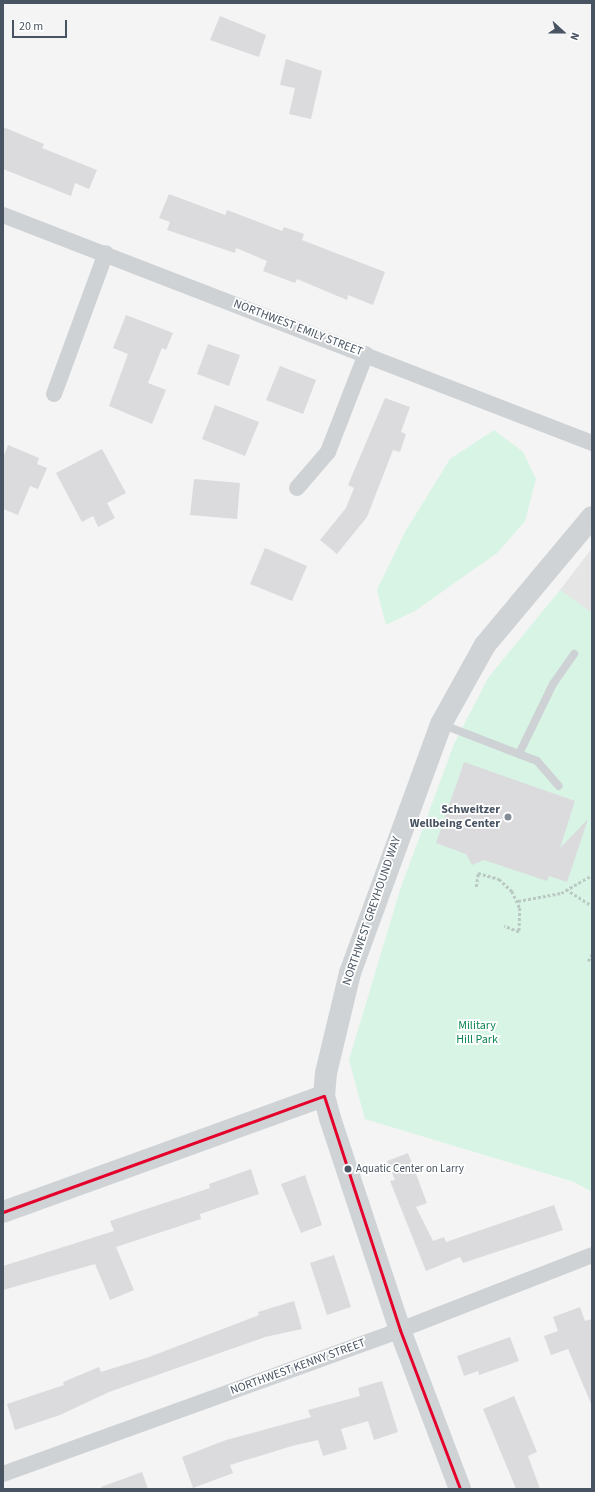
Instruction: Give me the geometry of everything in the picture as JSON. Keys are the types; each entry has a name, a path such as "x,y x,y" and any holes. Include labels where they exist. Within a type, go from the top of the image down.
{"street":[{"name":"NORTHWEST EMILY STREET","path":"3,215 366,354 592,443"},
{"path":"54,394 106,254"},
{"path":"297,488 328,452 366,354"},
{"name":"NORTHWEST GREYHOUND WAY","path":"324,1096 329,1048 350,974 441,724 485,645 592,517"},
{"path":"3,1212 324,1096 400,1330 460,1489"},
{"name":"NORTHWEST KENNY STREET","path":"3,1474 400,1330 592,1254"}],"lane":[{"path":"520,754 553,684 574,654"},
{"path":"441,724 537,761 559,786"}],"path":[{"path":"476,887 478,873 492,876 506,884 518,901 519,932 504,926"},
{"path":"518,901 566,889 592,875"},
{"path":"566,889 592,906"},
{"path":"588,961 592,954"}],"shaded area":[{"path":"592,548 592,614 560,590"}],"green space":[{"path":"494,430 523,452 536,479 525,521 497,553 415,611 386,625 377,590 405,532 450,459"},
{"name":"Military Hill Park","path":"560,590 592,613 592,1192 574,1182 365,1119 349,1060 400,890 454,744 488,678"}],"building":[{"path":"220,16 266,35 259,57 210,40"},
{"path":"286,59 322,71 311,119 289,114 295,88 280,85"},
{"path":"3,127 44,144 42,148 97,170 89,189 75,183 71,196 3,169"},
{"path":"169,194 225,215 227,210 282,231 284,227 304,234 302,240 385,272 373,305 348,295 347,300 297,279 295,283 263,271 267,261 236,248 235,253 167,230 170,222 159,218"},
{"path":"126,315 173,333 166,350 162,348 148,383 166,390 152,424 109,406 128,354 113,348"},
{"path":"208,344 240,355 229,386 197,374"},
{"path":"280,366 316,380 303,414 266,400"},
{"path":"385,398 410,407 401,432 406,434 400,452 393,450 367,517 337,554 320,540 346,508 354,488 348,485"},
{"path":"215,405 259,422 245,456 202,439"},
{"path":"8,445 39,458 37,464 47,468 38,489 30,486 18,515 3,509 3,458"},
{"path":"102,449 126,493 107,503 115,518 98,527 93,516 82,522 56,473"},
{"path":"194,479 240,483 237,519 190,515"},
{"path":"265,548 307,566 292,601 250,584"},
{"name":"Schweitzer Wellbeing Center","path":"464,762 575,801 560,848 588,819 567,882 549,876 547,881 484,860 472,865 466,854 436,843"},
{"path":"408,1153 427,1203 416,1207 433,1241 444,1237 446,1242 554,1205 563,1230 463,1263 460,1257 426,1271 390,1181 395,1180 387,1161"},
{"path":"251,1169 259,1194 200,1214 201,1219 116,1247 134,1290 110,1300 95,1264 3,1290 3,1266 114,1231 110,1221 210,1188 209,1184"},
{"path":"305,1175 322,1225 301,1233 281,1184"},
{"path":"334,1255 351,1307 327,1315 310,1263"},
{"path":"294,1301 302,1329 265,1337 109,1392 60,1415 15,1430 7,1404 64,1385 63,1382 99,1367 101,1372 149,1357 259,1315 258,1312"},
{"path":"580,1307 585,1321 592,1319 592,1406 568,1349 551,1355 544,1336 558,1331 553,1317"},
{"path":"510,1337 519,1361 479,1375 478,1371 464,1376 457,1356"},
{"path":"382,1381 398,1432 374,1440 368,1421 341,1429 347,1449 323,1456 318,1440 292,1446 230,1465 233,1473 193,1488 182,1457 226,1440 311,1417 308,1410 360,1396 358,1388"},
{"path":"514,1396 537,1452 528,1456 540,1489 516,1489 483,1409"},
{"path":"142,1472 148,1489 102,1489 101,1487"}],"transit line":[{"path":"3,1212 324,1096 400,1330 460,1489"}],"place":[{"name":"Schweitzer Wellbeing Center","path":"508,817"},
{"name":"Aquatic Center on Larry","path":"348,1169"}]}
